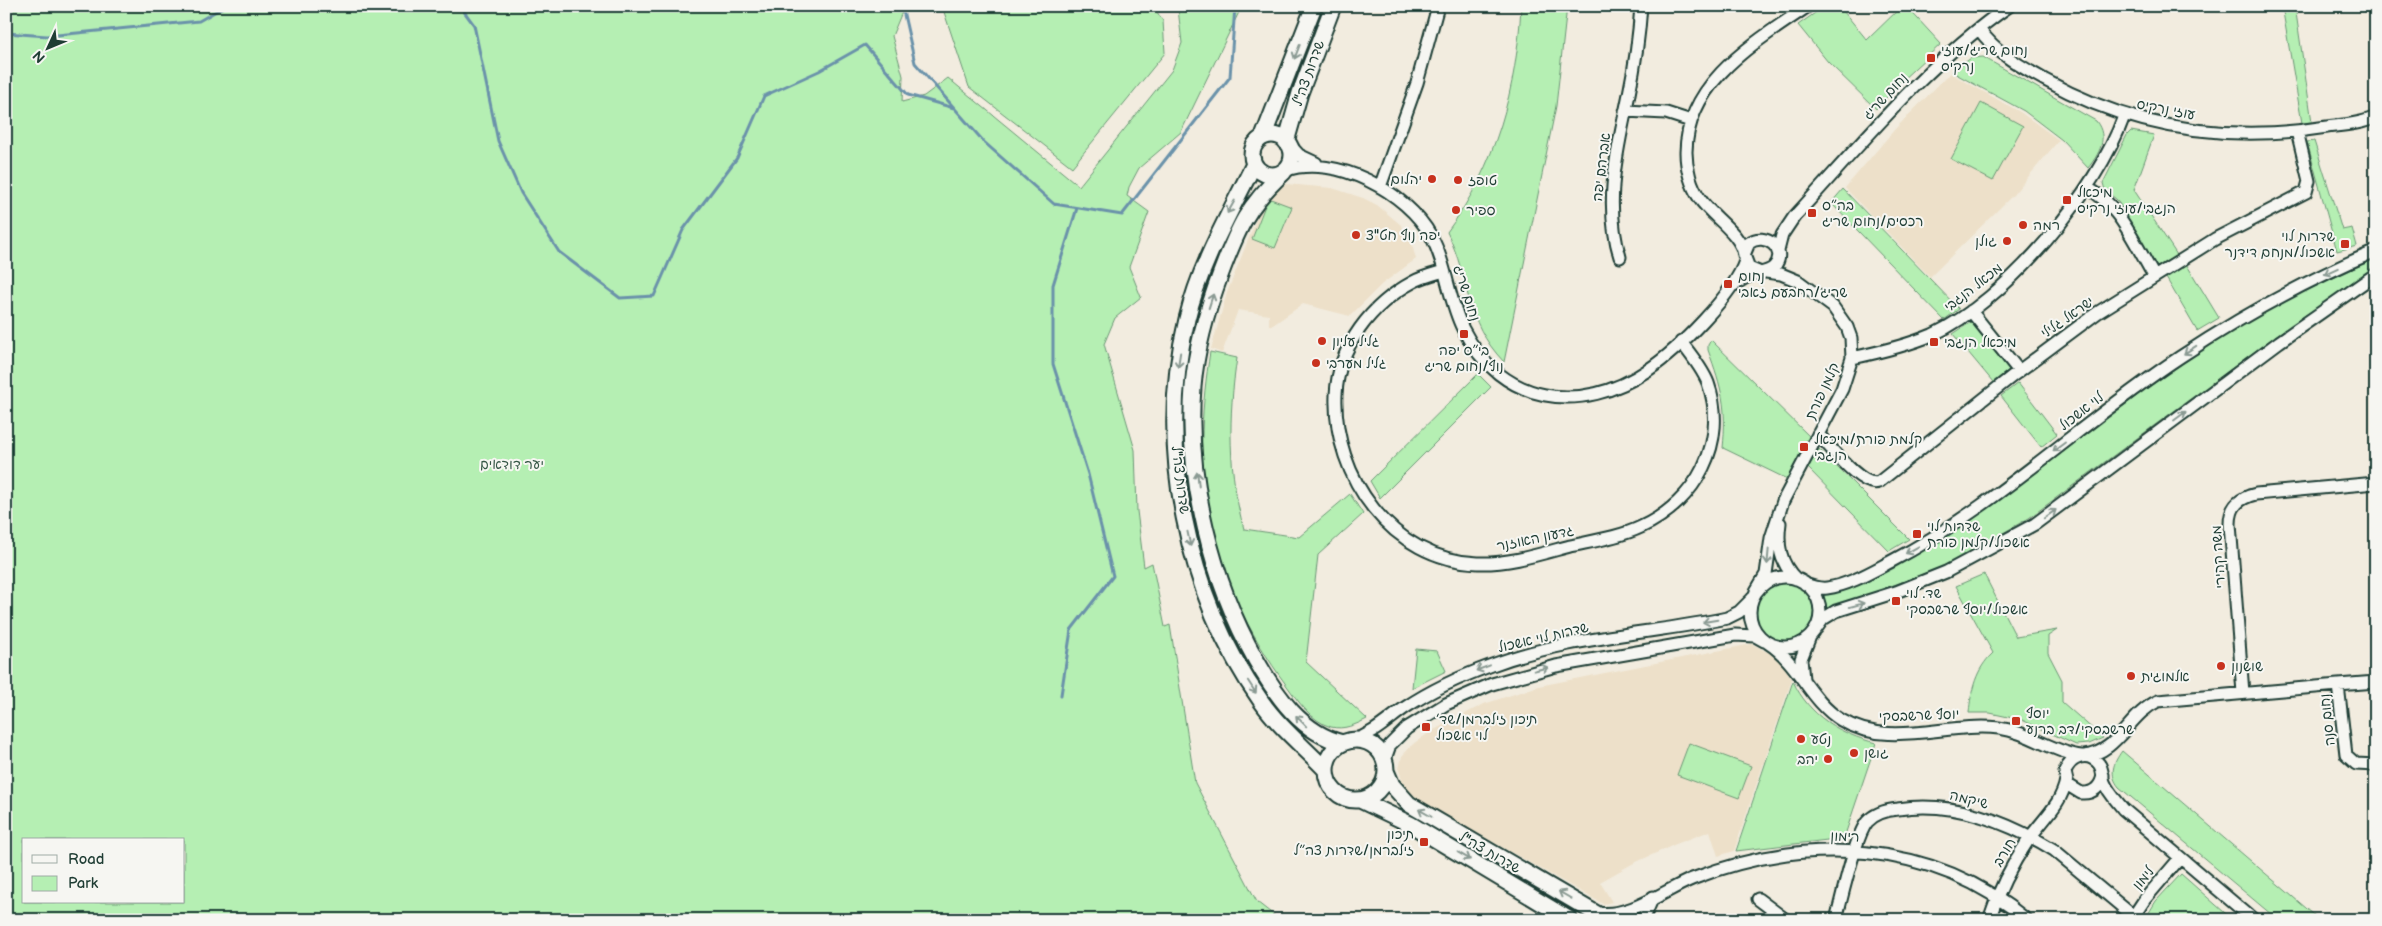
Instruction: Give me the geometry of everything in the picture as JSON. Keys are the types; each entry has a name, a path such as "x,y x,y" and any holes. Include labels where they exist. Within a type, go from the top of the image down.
{"main road":[{"name":"שדרות צה\"ל","path":"1263,137 1314,6"},
{"name":"שדרות צה\"ל","path":"1288,143 1300,93 1333,6"},
{"path":"1276,136 1288,143 1292,159 1285,171 1275,175 1266,174 1254,164 1253,149 1263,137 1276,136"},
{"name":"שדרות צה\"ל","path":"1254,164 1215,240 1187,319 1174,404 1180,486 1194,560 1213,616 1226,643 1262,703 1326,770"},
{"name":"שדרות צה\"ל","path":"1285,171 1260,196 1241,223 1204,324 1192,404 1198,484 1216,570 1242,635 1276,692 1295,714 1315,733 1347,742"},
{"path":"1347,742 1365,742 1374,746 1385,766 1382,784 1377,792 1360,800 1346,798 1334,791 1329,783 1326,770 1332,752 1347,742"},
{"name":"שדרות צה\"ל","path":"1385,766 1392,785 1409,804 1601,916"},
{"name":"שדרות צה\"ל","path":"1360,800 1410,824 1570,920"}],"street":[{"path":"1380,187 1416,83 1438,6"},
{"name":"אברהם יפה","path":"1620,257 1613,228 1611,199 1616,155 1636,56 1641,6"},
{"path":"1727,228 1744,236 1771,242 1778,252 1775,266 1763,272 1751,270 1744,258 1741,246 1727,228 1711,214 1699,197 1690,179 1686,160 1686,141 1691,121 1700,101 1730,62 1808,6"},
{"name":"נחום שריג","path":"1778,252 1782,235 1794,217 1904,97 1935,66 2009,6"},
{"name":"עוזי נרקיס","path":"1979,29 1993,46 2016,64 2064,90 2124,116 2194,130 2258,133 2297,131 2374,119"},
{"path":"1625,111 1666,113 1691,121"},
{"name":"מכאל הנגבי","path":"1852,358 1893,350 1933,334 1971,311 2007,281 2038,249 2086,188 2107,154 2124,116"},
{"name":"ישראל גלילי","path":"1818,434 1860,477 1868,483 1875,483 2097,313 2224,234 2306,192 2309,181 2297,131"},
{"name":"נחום שריג","path":"1288,143 1303,158 1360,178 1380,187 1401,200 1423,223 1439,253 1455,311 1472,344 1482,358 1506,380 1532,393 1563,397 1608,390 1647,371 1681,342 1733,286 1744,258"},
{"name":"נחום שריג","path":"1285,171 1303,166 1329,168"},
{"path":"2086,188 2101,196 2112,207 2154,276"},
{"name":"נחום שריג","path":"1759,239 1775,232 1794,217"},
{"path":"1744,258 1747,245 1759,239"},
{"name":"לוי אשכול","path":"1801,582 1819,588 1838,586 1914,549 1975,510 2149,378 2206,340 2294,289 2376,251"},
{"name":"קלמן פורת","path":"1754,595 1766,574 1770,538 1786,494 1842,389 1852,358 1850,338 1841,317 1824,299 1801,283 1788,270 1778,252"},
{"name":"גדעון האוזנר","path":"1444,271 1414,281 1390,297 1366,320 1354,337 1343,360 1337,385 1336,411 1340,439 1350,468 1375,511 1406,540 1444,557 1470,562 1498,562 1610,537 1640,528 1665,514 1686,496 1700,476 1707,460 1714,429 1714,405 1708,382 1697,361 1681,342"},
{"name":"נחום שריג","path":"1733,286 1763,272"},
{"name":"קלמן פורת","path":"1763,272 1781,274 1801,283"},
{"path":"1385,766 1390,745 1407,728 1446,704 1508,678 1556,666 1736,635 1752,635 1766,642 1789,647 1800,644 1823,620 1836,611 1896,592 1938,576 2028,528 2068,501 2279,342 2376,274"},
{"path":"1971,311 2019,371"},
{"name":"משה קהירי","path":"2243,693 2230,524 2234,505 2244,498 2256,494 2376,484"},
{"name":"קלמן פורת","path":"1786,494 1779,530 1779,549 1785,566 1801,582"},
{"path":"1766,642 1756,632 1749,612 1754,595 1764,583 1774,579 1785,577 1801,582 1814,592 1820,613 1812,633"},
{"name":"שדרות לוי אשכול","path":"1347,742 1375,732 1406,708 1438,688 1494,664 1552,648 1727,618 1739,612 1754,595"},
{"name":"יוסף שרשבסקי","path":"1806,685 1802,674 1801,659 1812,633"},
{"name":"יוסף שרשבסקי","path":"1766,642 1788,660 1819,702 1834,715 1865,730 1906,733 1981,727 1998,728 2024,734 2060,752 2083,756"},
{"name":"נחום סנה","path":"2376,682 2338,686 2346,755 2356,764 2376,765"},
{"path":"2254,920 2122,808 2102,797 2084,794 2070,788 2066,779 2069,764 2083,756 2096,754 2110,745 2148,707 2158,701 2338,686"},
{"path":"2084,794 2099,786 2103,759 2110,745"},
{"name":"יוסף שרשבסקי","path":"2047,746 2061,763 2066,779"},
{"path":"2083,756 2095,760 2102,772 2107,788 2122,808"},
{"name":"חורב","path":"1988,920 2008,873 2031,836 2056,806 2066,779"},
{"name":"חורב","path":"2056,806 2084,794"},
{"name":"שיקמה","path":"1836,920 1862,831 1871,818 1877,814 1910,807 1958,810 2031,836 2054,850 2134,918"},
{"name":"רימון","path":"1601,916 1617,913 1728,866 1765,857 1800,852 1856,850 1903,858 1935,867 1966,879 1997,896 2027,920"},
{"name":"לימון","path":"2134,918 2180,858"},
{"path":"1643,920 1653,897"},
{"path":"1758,900 1786,920"}],"shaded area":[{"path":"1950,73 2020,112 2059,140 2013,195 1930,277 1845,188 1895,129"},
{"path":"1286,184 1332,188 1363,198 1377,205 1401,225 1410,238 1416,259 1382,284 1350,316 1303,304 1273,325 1269,325 1269,315 1238,310 1222,353 1211,349 1227,293 1264,200"},
{"path":"1752,644 1771,654 1782,664 1792,679 1734,851 1718,856 1710,831 1676,844 1632,864 1600,882 1612,902 1603,904 1417,799 1409,792 1402,781 1399,769 1402,756 1413,744 1430,732 1484,704 1539,686"}],"green space":[{"name":"יער דודאים","path":"6,6 900,6 902,12 892,36 903,76 902,102 924,96 948,78 1079,186 1172,70 1182,43 1178,9 1175,6 1242,6 1181,132 1139,168 1129,187 1127,196 1149,212 1129,267 1141,297 1115,318 1104,344 1135,450 1137,511 1144,567 1152,563 1165,627 1170,625 1195,783 1257,902 1280,920 6,920"},
{"path":"942,6 1153,6 1163,21 1165,53 1072,167 969,87"},
{"path":"1521,6 1567,6 1556,106 1504,362 1491,346 1474,315 1455,250 1447,232 1479,180 1501,125 1515,67"},
{"path":"1825,6 1839,6 1867,40 1902,6 1906,6 1941,44 1900,82 1876,109 1828,62 1798,25"},
{"path":"2282,6 2295,6 2312,122 2302,123"},
{"path":"1983,57 2096,121 2102,134 2101,146 2088,168 2062,140 2024,111 1952,72 1971,58"},
{"path":"1981,103 2023,126 1993,181 1951,159"},
{"path":"2131,131 2154,135 2134,190 2177,255 2157,267 2117,200 2105,190 2103,183 2127,135"},
{"path":"2314,141 2342,230 2352,228 2357,246 2337,251 2307,142"},
{"path":"1843,189 1959,309 1944,320 1831,203"},
{"path":"1268,198 1292,207 1275,248 1252,239"},
{"path":"2376,258 2376,268 2289,326 2029,518 1947,565 1827,610 1821,593 1897,563 1948,535 1996,503 2146,389 2222,336 2269,308"},
{"path":"2185,262 2219,318 2197,331 2165,276"},
{"path":"1971,322 2009,370 1993,382 1953,334"},
{"path":"1711,340 1810,437 1787,479 1723,448 1724,409 1720,387 1708,350"},
{"path":"1210,352 1237,358 1232,401 1231,444 1235,487 1244,529 1299,537 1350,494 1363,514 1318,555 1306,662 1367,719 1354,725 1340,728 1331,727 1317,720 1300,704 1273,666 1247,623 1227,578 1212,531 1204,488 1202,429"},
{"path":"1478,374 1491,387 1380,498 1370,481"},
{"path":"2018,383 2057,434 2041,447 2001,396"},
{"path":"1819,449 1909,539 1889,551 1808,468"},
{"path":"1984,574 2016,637 2057,630 2048,636 2048,653 2062,680 2062,702 2103,738 2089,744 2076,745 2022,720 1990,713 1969,713 1975,680 1982,666 1993,653 1956,586"},
{"path":"1785,583 1796,585 1809,596 1814,612 1812,623 1801,636 1785,641 1774,639 1761,628 1756,612 1758,601 1769,588"},
{"path":"1416,649 1437,651 1446,671 1412,688"},
{"path":"1793,681 1808,704 1827,722 1838,729 1876,743 1844,838 1736,851"},
{"path":"1689,743 1751,766 1739,798 1677,775"},
{"path":"2122,751 2320,920 2278,920 2119,787 2114,778 2113,769"},
{"path":"2181,874 2233,920 2151,920 2147,916 2156,901"}],"waterway":[{"path":"6,33 47,36 199,21 225,6"},
{"path":"460,6 474,25 498,141 521,193 559,252 620,298 654,296 683,230 737,158 764,96 819,71 865,45 908,95 954,108"},
{"path":"902,6 915,63 984,142 1054,204 1122,215 1230,77 1235,6"},
{"path":"1061,695 1071,630 1113,576 1088,474 1053,364 1053,285 1077,208"}],"place":[{"name":"נחום שריג/עוזי נרקיס","path":"1931,58"},
{"name":"יהלום","path":"1432,179"},
{"name":"טופז","path":"1458,180"},
{"name":"מיכאל הנגבי/עוזי נרקיס","path":"2067,200"},
{"name":"ספיר","path":"1456,210"},
{"name":"בה״ס רכסים/נחום שריג","path":"1812,213"},
{"name":"רמה","path":"2023,225"},
{"name":"יפה נוף חט\"צ","path":"1356,235"},
{"name":"גולן","path":"2007,241"},
{"name":"שדרות לוי אשכול/מנחם דידנר","path":"2345,244"},
{"name":"נחום שריג/רחבעם זאבי","path":"1728,284"},
{"name":"בי״ס יפה נוף/נחום שריג","path":"1464,334"},
{"name":"גליל עליון","path":"1322,341"},
{"name":"מיכאל הנגבי","path":"1934,342"},
{"name":"גליל מערבי","path":"1316,363"},
{"name":"קלמת פורת/מיכאל הנגבי","path":"1804,447"},
{"name":"שדרות לוי אשכול/קלמן פורת","path":"1917,534"},
{"name":"שד. לוי אשכול/יוסף שרשבסקי","path":"1896,601"},
{"name":"שושנון","path":"2221,666"},
{"name":"אלמוגית","path":"2131,676"},
{"name":"יוסף שרשבסקי/דב ברנע","path":"2016,721"},
{"name":"תיכון זילברמן/שד׳ לוי אשכול","path":"1426,727"},
{"name":"נטע","path":"1801,739"},
{"name":"גושן","path":"1854,753"},
{"name":"יהב","path":"1828,759"},
{"name":"תיכון זילברמן/שדרות צה״ל","path":"1424,842"}]}
